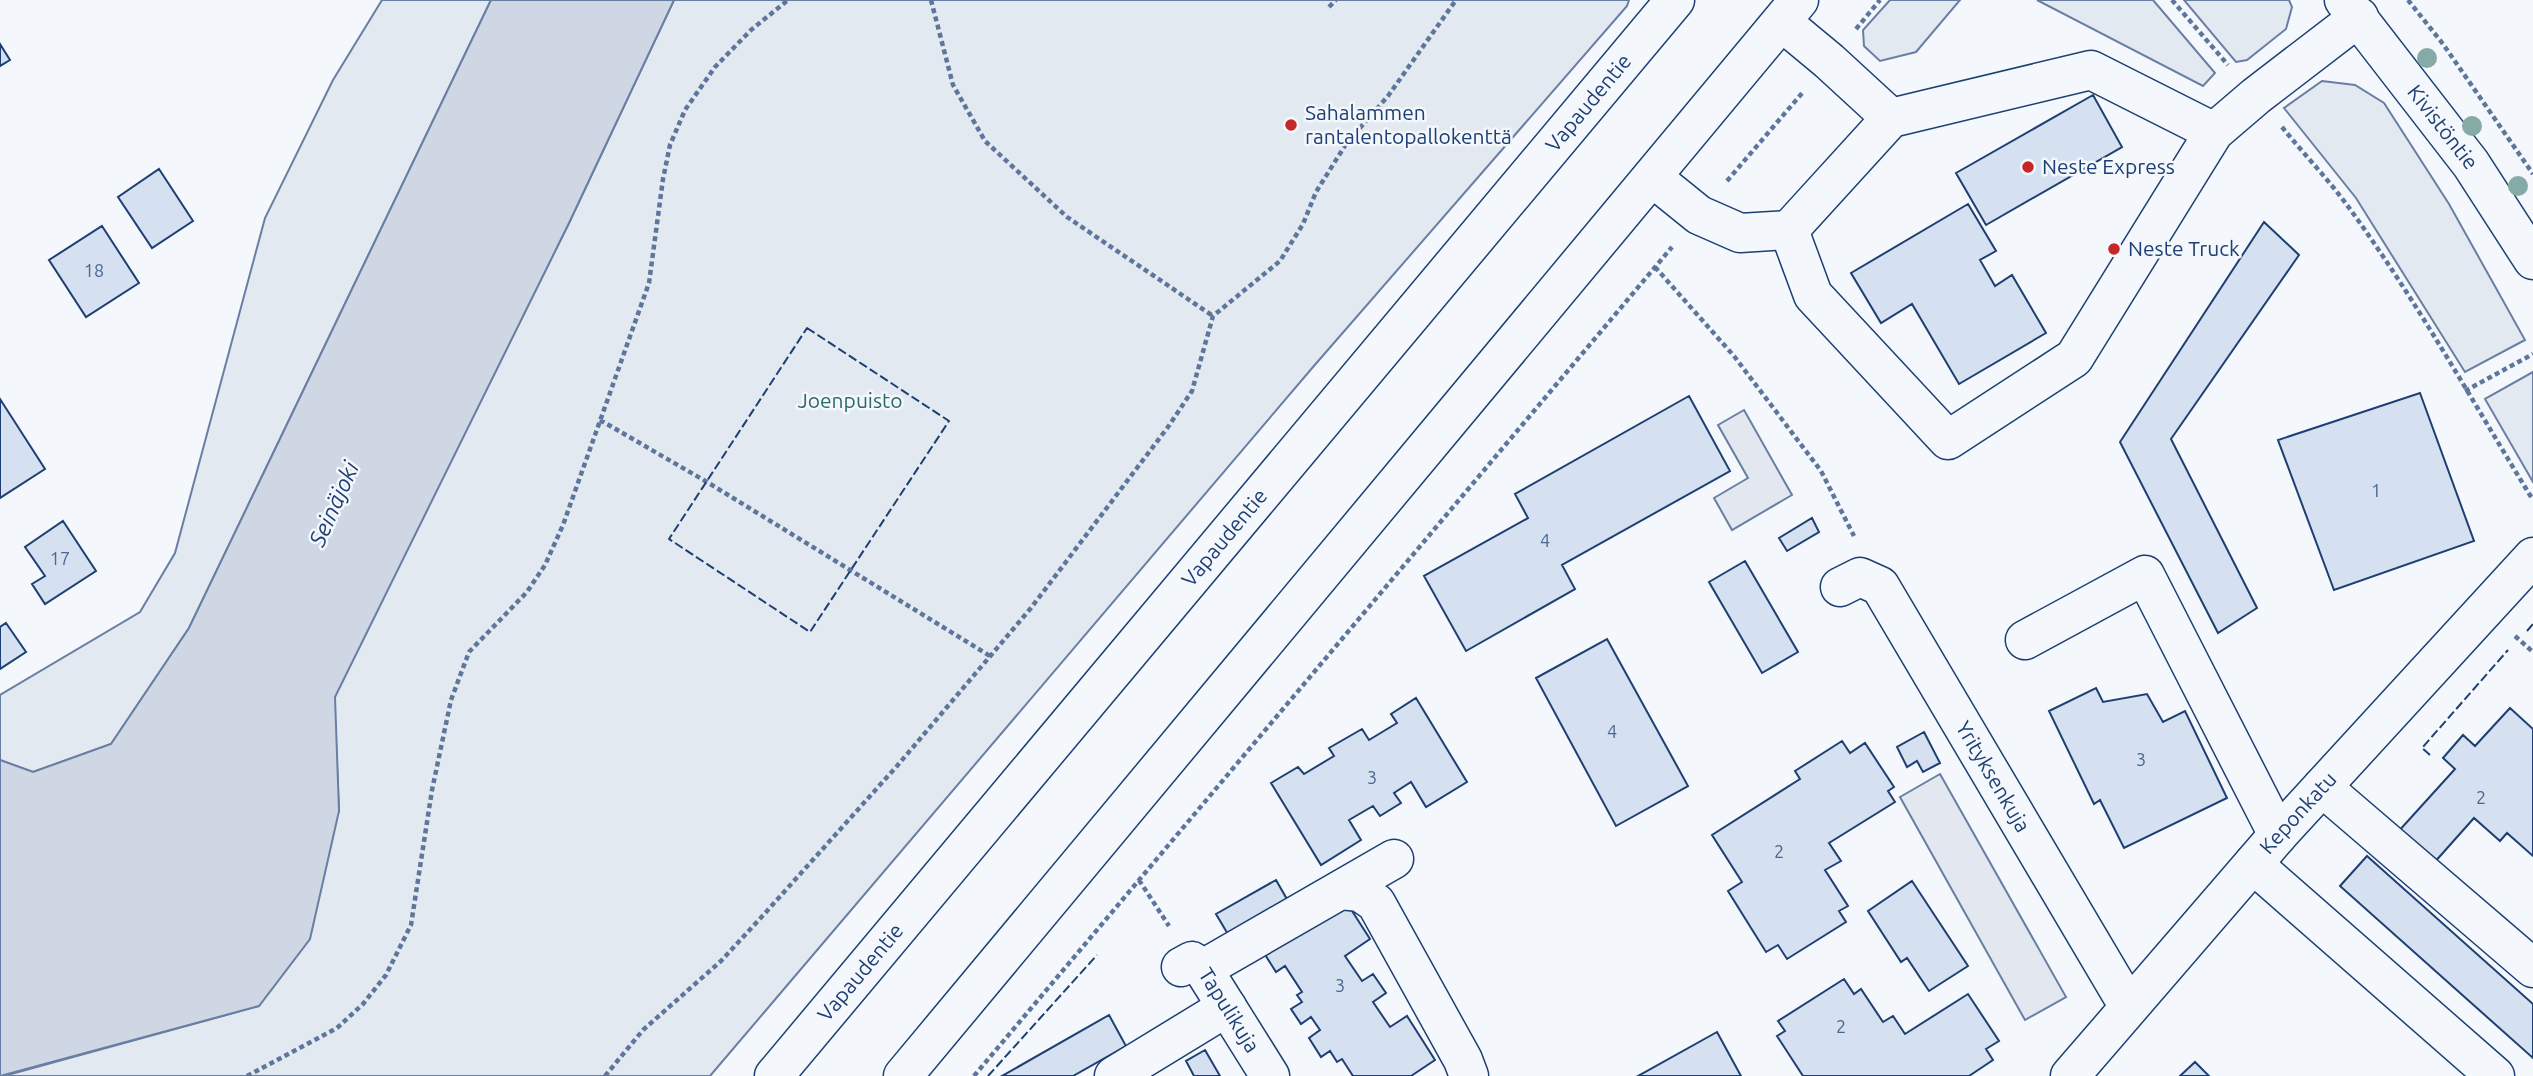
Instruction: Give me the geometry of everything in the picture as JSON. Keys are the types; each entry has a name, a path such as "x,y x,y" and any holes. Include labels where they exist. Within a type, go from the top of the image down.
{"main road":[{"name":"Vapaudentie","path":"774,1076 1675,0"},
{"path":"1789,230 1813,295 1948,440 2074,358 2214,132 2352,9"},
{"name":"Kivistöntie","path":"2352,9 2471,164 2533,260"},
{"path":"903,1076 1790,11 1829,61 1891,118"},
{"path":"1652,177 1699,215 1740,233 1789,230 1891,118 2091,70 2214,132"},
{"name":"Keponkatu","path":"2070,1076 2278,835 2533,557"},
{"path":"2025,640 2145,575 2278,835"},
{"path":"1840,587 1860,577 1880,586"},
{"name":"Yrityksenkuja","path":"1880,586 2129,1007"},
{"path":"2322,787 2533,968"},
{"path":"1192,966 1341,890 1394,859"},
{"path":"2253,864 2495,1076"},
{"path":"1341,890 1360,892 1376,903 1463,1060 1469,1076"},
{"name":"Tapulikuja","path":"1192,966 1227,1007 1270,1076"},
{"path":"1114,1076 1227,1007"}],"path":[{"path":"247,1076 337,1028 363,1004 386,975 411,925 432,790 451,699 469,652 527,593 545,565 563,525 649,283 670,145 685,110 715,66 751,30 789,0"},
{"path":"931,0 953,85 985,141 1067,217 1213,317"},
{"path":"1329,8 1336,0"},
{"path":"606,1076 643,1030 721,961 767,911 897,766 1031,608 1168,428 1192,391 1213,317 1280,261 1303,224 1316,192 1346,144 1388,96 1456,0"},
{"path":"974,1076 1880,0"},
{"path":"2172,0 2346,204 2423,316 2465,391 2533,500"},
{"path":"2408,0 2443,44 2533,174"},
{"path":"1655,267 1734,356 1821,471 1880,586"},
{"path":"2465,391 2533,354"},
{"path":"600,420 718,488 990,656"},
{"path":"1139,880 1192,966"}],"green space":[{"path":"382,0 491,0 189,628 111,744 33,772 0,760 0,695 140,612 175,553 265,218 333,80"},
{"name":"Joenpuisto","path":"674,0 1629,0 1627,6 1313,367 710,1076 4,1076 259,1006 339,811 334,697 569,223"},
{"path":"1890,0 1960,0 1916,52 1880,61 1864,46 1863,30"},
{"path":"2037,0 2153,0 2215,73 2203,86"},
{"path":"2184,0 2289,0 2292,7 2286,29 2247,60 2236,62"},
{"path":"2322,81 2355,85 2384,103 2449,204 2525,340 2465,372 2356,198 2284,108"},
{"path":"2533,372 2533,482 2485,399"}],"shaded area":[{"path":"1744,410 1792,495 1732,530 1714,498 1748,478 1718,425"},
{"path":"1940,774 2066,997 2025,1020 1900,797"}],"water":[{"name":"Seinäjoki","path":"491,0 674,0 569,223 335,697 339,811 310,939 259,1006 0,1076 0,760 33,772 111,744 189,628"}],"building":[{"path":"0,44 10,60 0,66"},
{"path":"2093,95 2122,147 1986,225 1956,173"},
{"path":"159,169 193,221 152,248 118,197"},
{"path":"1968,204 1996,251 1980,260 1995,286 2012,275 2046,333 1959,384 1912,304 1881,323 1851,273"},
{"path":"2264,222 2299,255 2171,439 2257,608 2218,633 2120,442"},
{"path":"102,226 139,283 86,317 49,260"},
{"path":"2420,393 2474,541 2334,590 2278,440"},
{"path":"1689,396 1730,471 1562,565 1575,589 1466,651 1424,576 1528,518 1515,494"},
{"path":"0,399 45,469 0,498"},
{"path":"1812,518 1819,532 1787,551 1779,538"},
{"path":"63,521 96,571 45,604 32,584 45,576 25,547"},
{"path":"1745,561 1798,652 1762,673 1709,582"},
{"path":"6,623 26,652 0,669 0,627"},
{"path":"1607,639 1688,786 1616,826 1536,678"},
{"path":"2096,688 2103,702 2147,694 2163,722 2185,711 2227,798 2124,848 2100,800 2094,804 2049,711"},
{"path":"1416,698 1467,782 1426,807 1411,782 1394,793 1401,803 1380,816 1373,806 1349,820 1361,840 1321,865 1271,783 1298,767 1304,774 1334,756 1329,748 1362,729 1369,740 1397,723 1391,714"},
{"path":"2510,708 2533,729 2533,856 2507,833 2500,841 2474,818 2433,864 2397,833 2455,769 2443,758 2463,735 2475,746"},
{"path":"1924,732 1940,763 1923,772 1917,761 1907,767 1897,747"},
{"path":"1842,741 1850,753 1865,743 1894,787 1888,791 1895,802 1829,843 1841,861 1825,870 1848,906 1839,911 1846,922 1787,959 1778,945 1766,952 1728,891 1742,882 1712,835 1800,779 1795,771"},
{"path":"2367,856 2533,1004 2533,1058 2340,886"},
{"path":"1276,880 1288,901 1229,936 1216,914"},
{"path":"1912,881 1968,966 1929,991 1907,958 1901,962 1868,911"},
{"path":"1345,900 1370,939 1345,956 1362,981 1373,974 1386,993 1373,1002 1390,1027 1407,1016 1435,1060 1411,1076 1353,1076 1342,1059 1337,1062 1330,1051 1321,1057 1309,1038 1320,1030 1311,1017 1301,1024 1291,1009 1302,1002 1297,995 1302,992 1285,966 1276,972 1264,953"},
{"path":"1844,979 1854,994 1861,989 1883,1022 1893,1016 1905,1034 1968,994 1999,1041 1986,1049 1993,1060 1969,1076 1803,1076 1777,1036 1785,1031 1778,1021"},
{"path":"1109,1015 1126,1046 1073,1076 1002,1076"},
{"path":"1717,1032 1741,1076 1638,1076"},
{"path":"1205,1050 1220,1076 1194,1076 1186,1061"},
{"path":"2195,1062 2209,1076 2180,1076"}],"fence":[{"path":"807,328 949,421 810,632 669,539 807,328"},
{"path":"2527,631 2533,624"},
{"path":"2430,755 2422,748 2508,650"},
{"path":"988,1076 1097,955"}],"place":[{"name":"Sahalammen rantalentopallokenttä","path":"1291,125"},
{"name":"Neste Express","path":"2028,167"},
{"name":"Neste Truck","path":"2114,249"}]}
